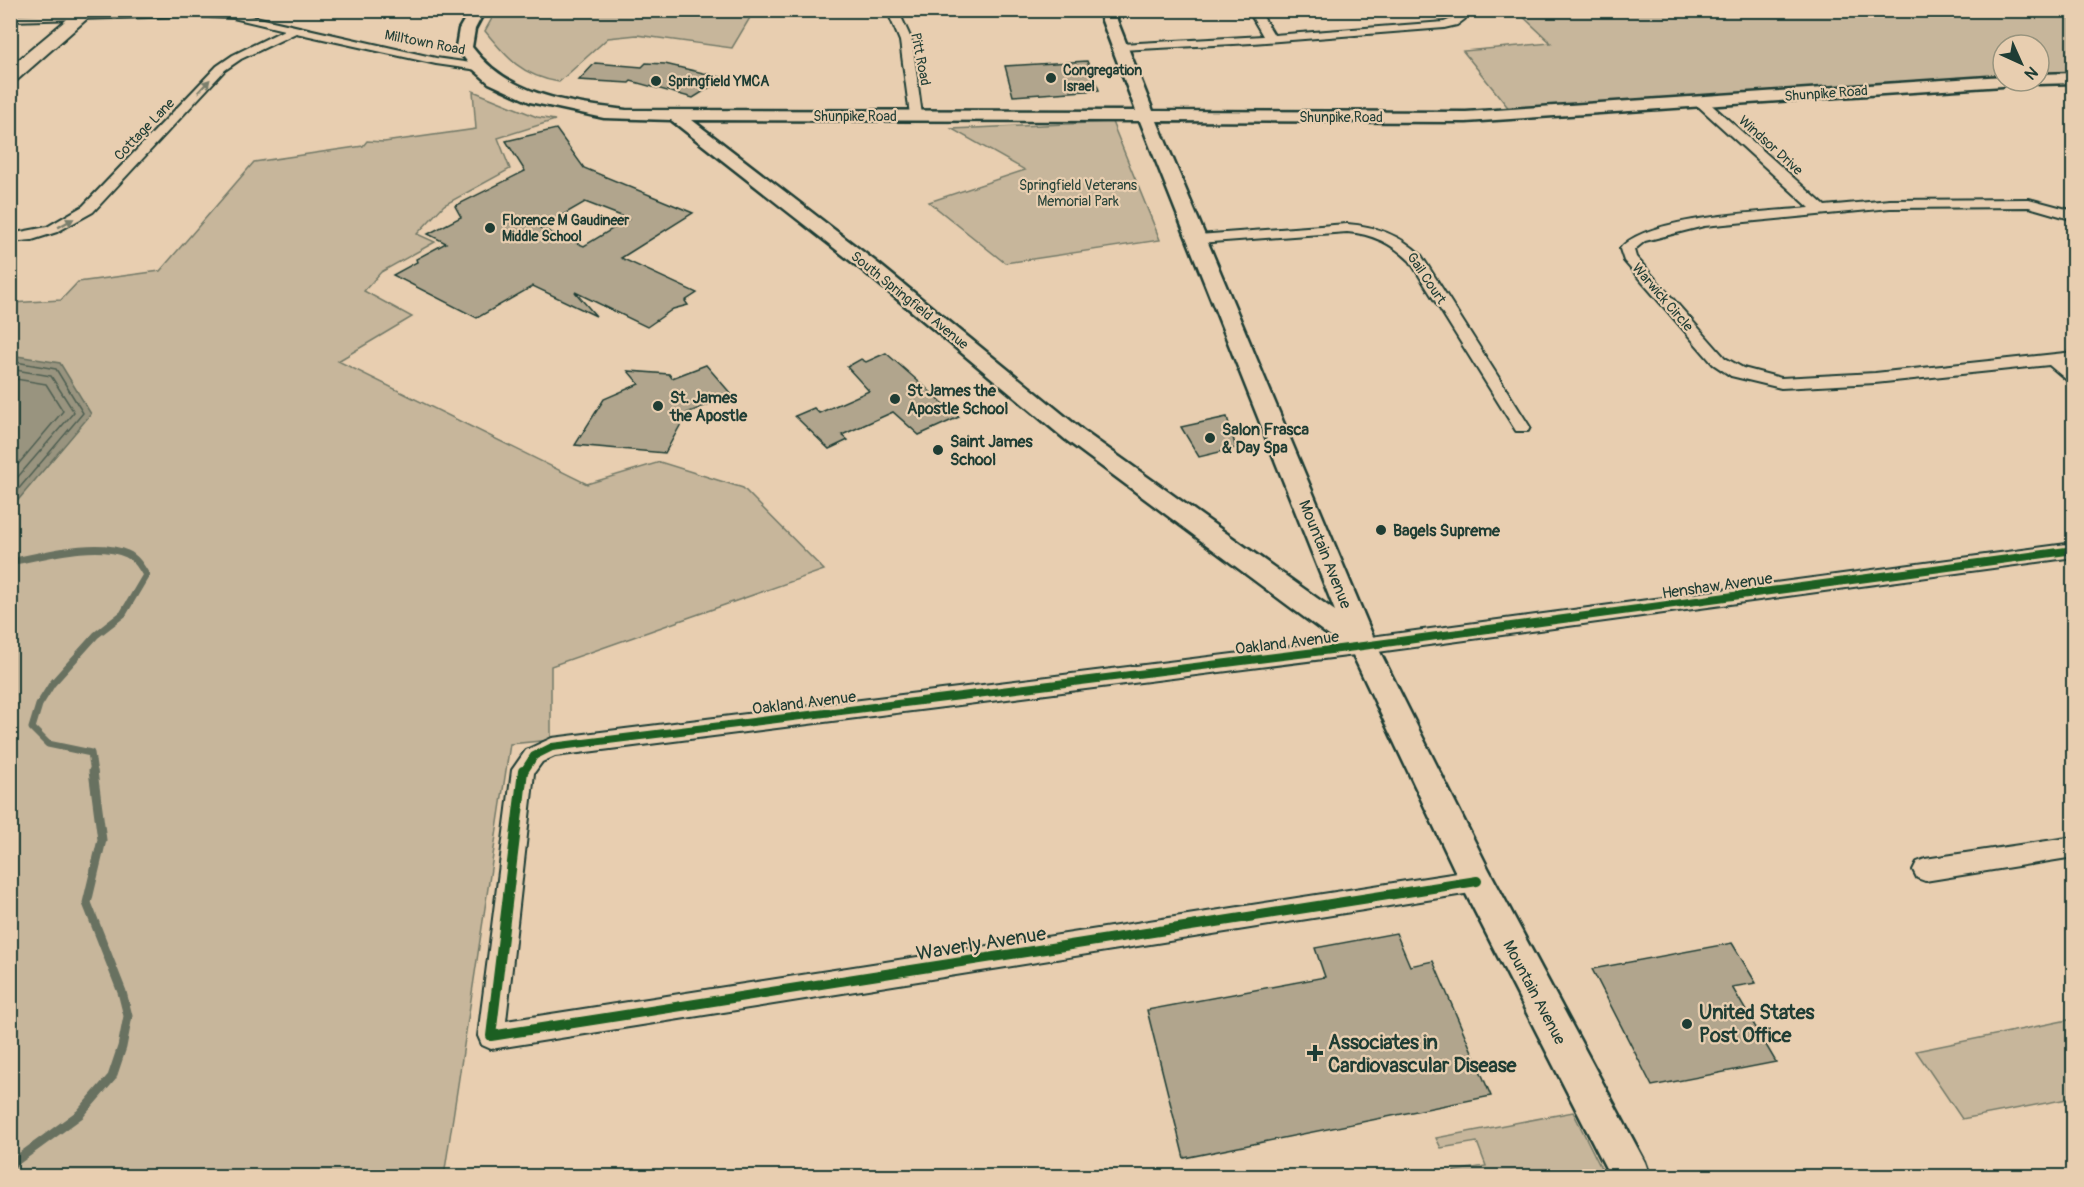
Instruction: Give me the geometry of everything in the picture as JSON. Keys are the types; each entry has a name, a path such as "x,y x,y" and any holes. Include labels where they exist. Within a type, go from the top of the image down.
{"main road":[{"path":"10,77 85,13"}],"street":[{"path":"478,10 467,29 464,47 478,67 505,85 524,94 568,107 626,115 677,117"},
{"name":"Pitt Road","path":"892,10 906,41 916,115"},
{"name":"Mountain Avenue","path":"1105,10 1146,116 1198,238 1363,646 1476,881 1631,1176"},
{"path":"1253,10 1270,38"},
{"path":"1121,47 1444,25 1460,19 1456,10"},
{"name":"Milltown Road","path":"10,18 85,13 233,15 436,61 478,67"},
{"name":"Cottage Lane","path":"10,238 56,229 80,215 221,68 237,57 295,29"},
{"path":"2051,79 2073,78"},
{"name":"Shunpike Road","path":"677,117 916,115 1466,117 1991,82"},
{"name":"Windsor Drive","path":"1701,102 1821,210"},
{"name":"South Springfield Avenue","path":"677,117 873,269 1074,435 1363,646"},
{"name":"Warwick Circle","path":"2073,216 2049,207 2008,203 1890,204 1704,222 1640,238 1627,249 1629,258 1719,361 1737,372 1760,379 1781,383 1875,378 2073,357"},
{"name":"Gail Court","path":"1198,238 1361,228 1398,242 1416,258 1522,427"},
{"path":"2053,360 2073,377"},
{"name":"Henshaw Avenue","path":"1363,646 2073,550"},
{"name":"Oakland Avenue","path":"491,1036 523,770 534,756 552,747 1363,646"},
{"path":"1925,870 2073,847"},
{"name":"Waverly Avenue","path":"491,1036 1476,881"}],"green space":[{"path":"496,11 754,11 732,48 637,35 608,38 559,82 525,70 501,50 485,31"},
{"path":"1517,11 2073,11 2073,73 2051,74 2051,33 1991,33 1991,78 1510,110 1463,51 1551,43"},
{"path":"473,91 537,117 555,120 498,138 510,169 444,205 417,234 435,242 381,272 364,291 412,317 338,361 587,484 660,462 743,488 824,570 551,666 551,740 510,744 444,1176 11,1176 11,303 61,300 78,282 160,271 254,162 363,146 367,141 384,142 476,129"},
{"name":"Springfield Veterans Memorial Park","path":"1112,122 1160,240 1005,263 929,202 1025,170 952,129"},
{"path":"2073,1019 2073,1098 1962,1119 1916,1051"},
{"path":"1573,1112 1605,1176 1453,1176 1454,1171 1486,1166 1477,1142 1441,1148 1436,1138"}],"water":[{"path":"11,355 60,363 91,414 19,499 11,500"}],"building":[{"name":"Congregation Israel","path":"1087,61 1099,90 1013,96 1005,66"},
{"name":"Springfield YMCA","path":"595,63 642,67 646,63 665,64 725,78 693,98 631,81 629,83 579,80"},
{"name":"Florence M Gaudineer Middle School","path":"556,129 584,168 693,213 621,258 697,293 685,301 688,305 673,309 647,327 575,292 596,316 533,286 477,318 393,275 417,262 416,259 446,243 428,234 461,217 455,206 525,171 506,141","holes":["585,202 629,219 584,246 540,228"]},
{"name":"St James the Apostle School","path":"886,353 959,417 919,435 893,412 842,435 848,440 829,449 795,416 814,408 819,413 869,391 847,367 861,359 866,362"},
{"name":"St. James the Apostle","path":"706,365 732,395 687,413 665,453 575,445 604,399 639,384 628,371 669,374 672,378"},
{"name":"Salon Frasca & Day Spa","path":"1227,417 1236,448 1199,457 1181,427"},
{"name":"Associates in Cardiovascular Disease","path":"1396,933 1410,966 1433,961 1491,1096 1184,1158 1147,1010 1325,977 1315,948"},
{"name":"United States Post Office","path":"1732,943 1756,983 1732,987 1776,1062 1652,1086 1592,969"}],"waterway":[{"path":"10,562 53,553 101,548 127,554 138,563 146,575 123,614 96,635 52,684 39,705 32,728 48,744 91,753 94,773"},
{"path":"10,1165 80,1114 112,1077 122,1047 128,1016 122,992 87,903 102,840 93,771"}],"cycle path":[{"path":"1477,881 491,1036 523,770 534,756 552,747 1363,646 2074,550"}],"place":[{"name":"Congregation Israel","path":"1051,78"},
{"name":"Springfield YMCA","path":"656,81"},
{"name":"Florence M Gaudineer Middle School","path":"490,228"},
{"name":"St James the Apostle School","path":"895,399"},
{"name":"St. James the Apostle","path":"658,406"},
{"name":"Salon Frasca & Day Spa","path":"1210,438"},
{"name":"Saint James School","path":"938,450"},
{"name":"Bagels Supreme","path":"1381,530"},
{"name":"United States Post Office","path":"1687,1024"},
{"name":"Associates in Cardiovascular Disease","path":"1315,1053"}]}
